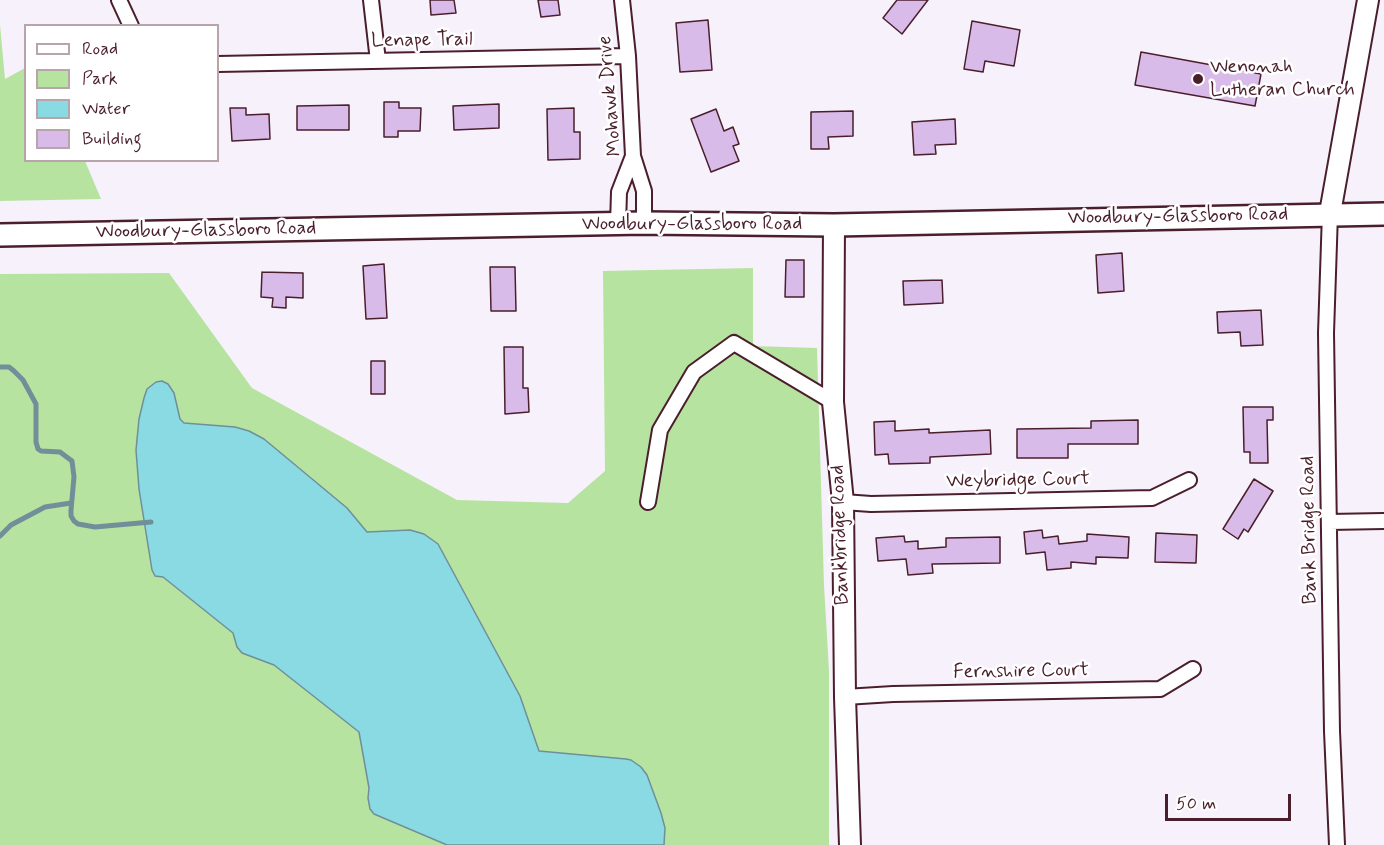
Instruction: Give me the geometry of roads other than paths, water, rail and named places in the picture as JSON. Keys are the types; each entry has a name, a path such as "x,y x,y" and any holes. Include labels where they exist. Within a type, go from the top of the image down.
{"main road":[{"name":"Woodbury-Glassboro Road","path":"0,235 644,224 834,225 1330,213 1384,214"}],"street":[{"path":"119,0 130,24"},
{"path":"371,0 378,61"},
{"name":"Mohawk Drive","path":"622,0 628,56 633,156 644,191 644,224"},
{"path":"1330,213 1368,0"},
{"name":"Lenape Trail","path":"219,64 628,56"},
{"path":"618,225 619,192 633,156"},
{"name":"Bank Bridge Road","path":"1330,213 1326,333 1332,731 1337,845"},
{"name":"Bankbridge Road","path":"834,225 833,402 843,502 845,697 850,845"},
{"path":"648,502 660,430 694,372 735,343 833,402"},
{"name":"Weybridge Court","path":"843,502 871,504 1152,498 1190,480"},
{"path":"1329,522 1384,521"},
{"name":"Fernshire Court","path":"845,697 1160,689 1193,669"}],"water":[{"path":"162,381 168,384 174,393 180,419 184,423 235,427 264,439 347,508 367,532 410,530 424,534 438,544 520,696 539,751 626,759 641,767 647,775 661,813 665,828 664,845 447,845 374,814 370,809 369,788 359,732 274,665 242,653 237,647 233,633 163,577 155,576 152,570 139,489 136,450 139,419 147,389 156,382"}],"waterway":[{"path":"0,367 9,367 23,380 36,404 38,449 60,452 72,461 74,477 71,516 74,521 95,527 151,522"},
{"path":"0,536 11,525 45,507 71,503"}],"place":[{"name":"Wenonah Lutheran Church","path":"1198,79"}]}
